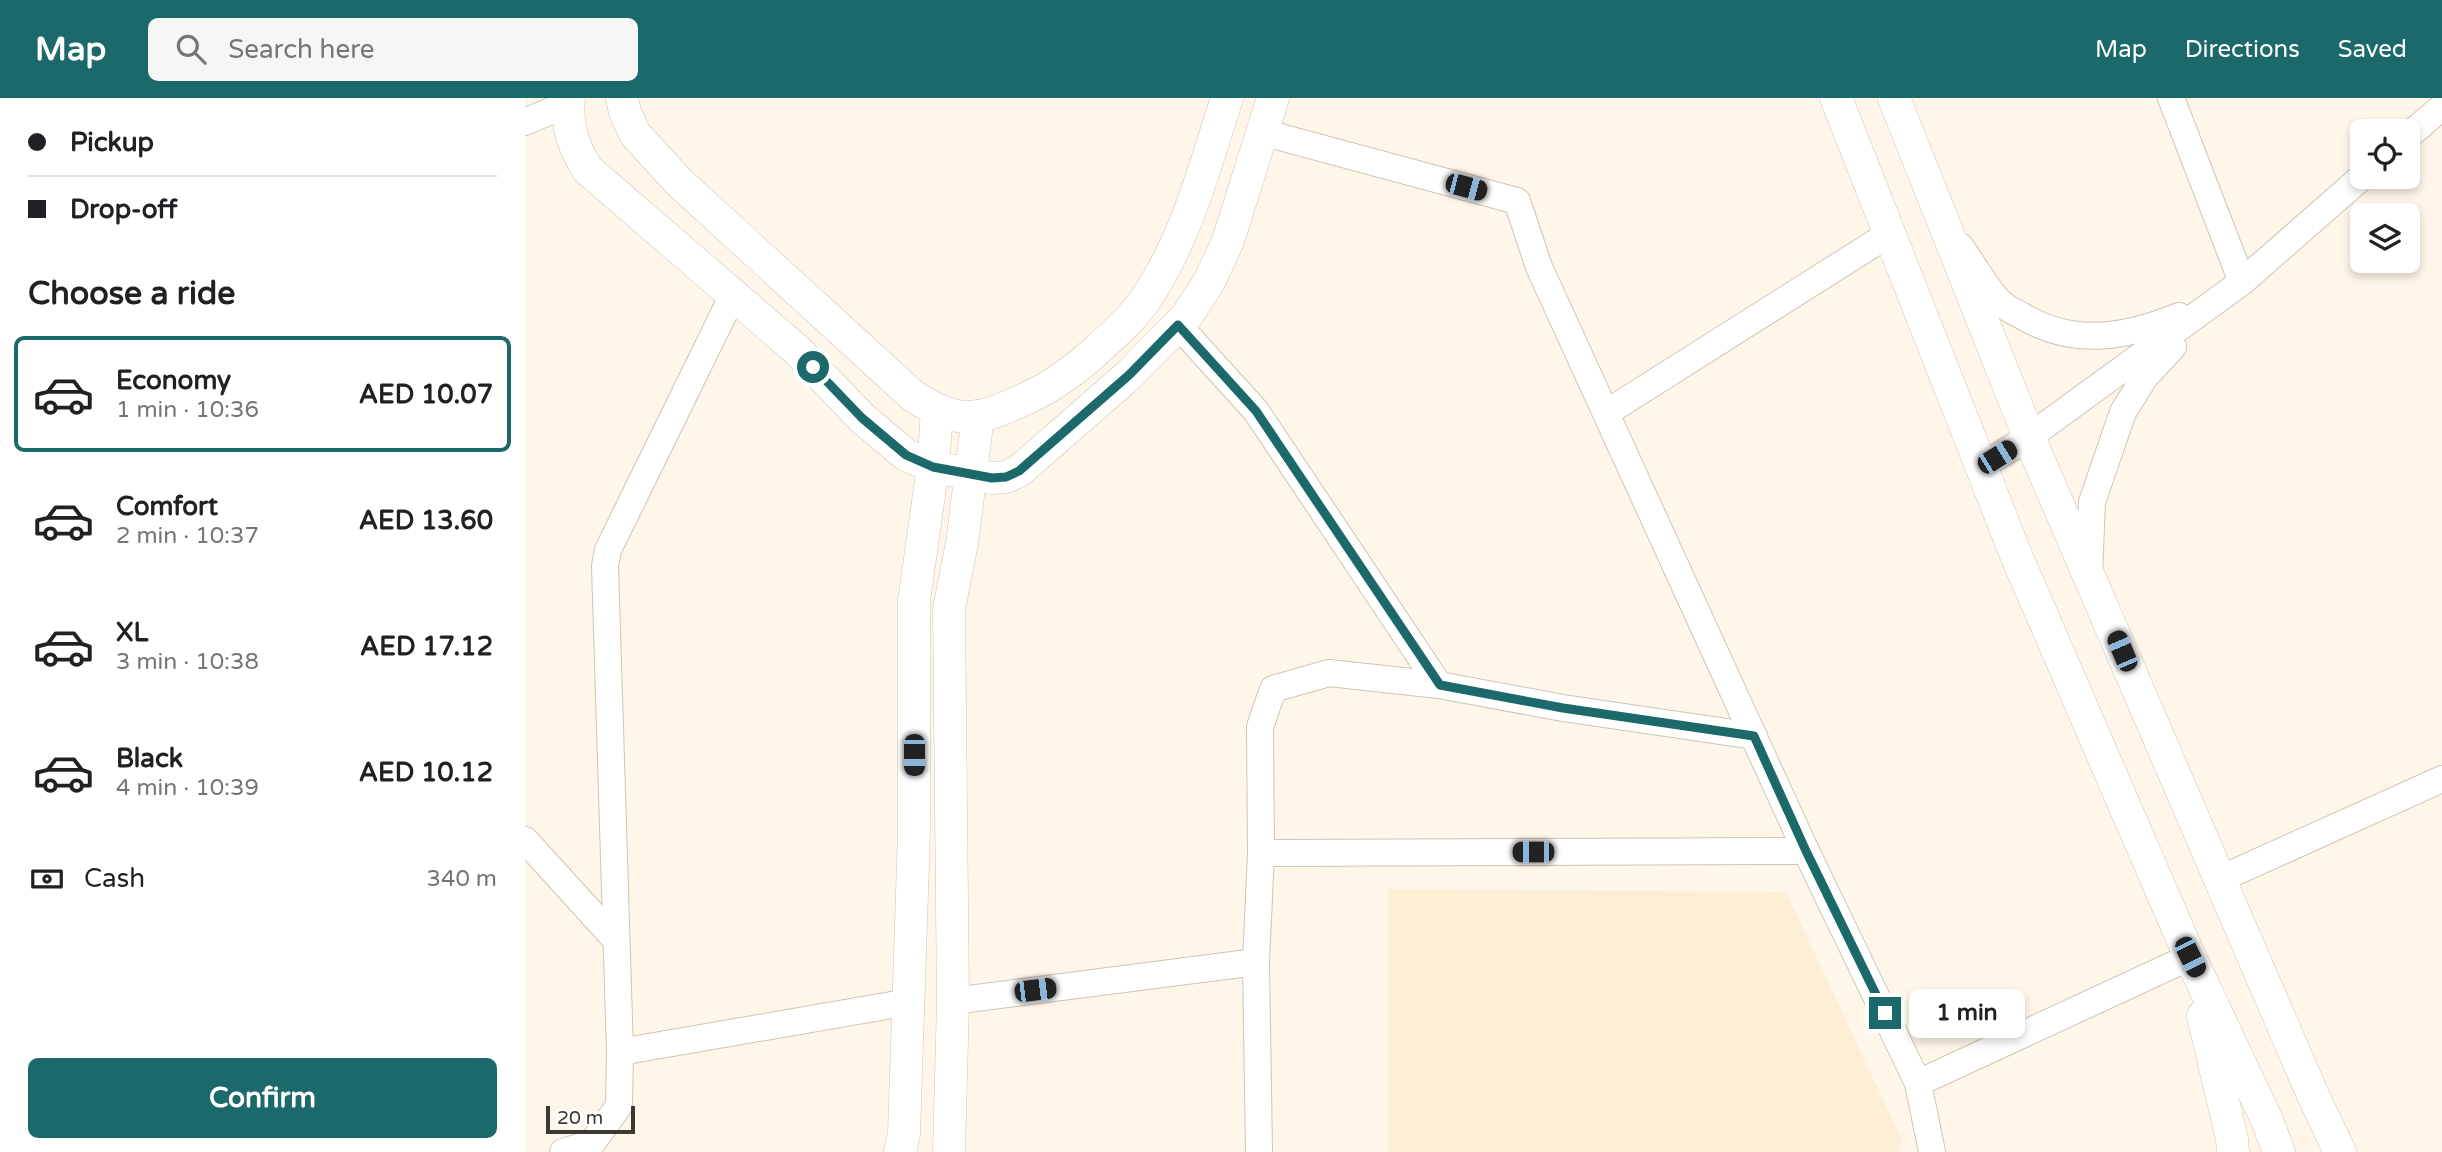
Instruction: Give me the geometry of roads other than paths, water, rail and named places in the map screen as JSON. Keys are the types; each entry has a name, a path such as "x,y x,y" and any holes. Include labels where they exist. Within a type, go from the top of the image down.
{"street":[{"path":"622,98 635,134 679,182 913,396 937,411 954,417 978,416 1006,408 1048,388 1091,355 1121,328 1144,302 1177,240 1203,173 1227,98"},
{"path":"575,100 567,118 573,145 587,169 797,350 871,425 906,455 933,467 992,478 1006,477 1019,471 1129,375 1178,325 1209,282 1228,241 1273,98"},
{"path":"1836,98 2016,555 2190,957 2266,1118 2279,1152"},
{"path":"1894,98 2029,437 2340,1152"},
{"path":"2171,98 2242,282"},
{"path":"525,122 575,100"},
{"path":"2420,122 2433,107"},
{"path":"1262,132 1517,201 1539,267 1806,851 1918,1083 1933,1152"},
{"path":"1981,467 2029,437 2217,301 2350,187"},
{"path":"1943,221 2001,303 2035,323 2074,336 2112,335 2149,328 2217,301"},
{"path":"1606,413 1889,234"},
{"path":"563,1152 592,1143 619,1106 620,1052 605,566 608,550 733,295"},
{"path":"2089,575 2092,502 2123,412 2145,377 2217,301"},
{"path":"1144,302 1178,325 1256,411 1440,685"},
{"path":"900,1152 904,1134 914,832 914,601 933,467 937,411"},
{"path":"949,1152 953,1001 949,609 972,475 978,416"},
{"path":"914,626 949,627"},
{"path":"1259,1152 1256,962 1261,853 1260,727 1273,689 1329,673 1440,685 1563,708 1754,736"},
{"path":"2220,879 2442,779"},
{"path":"525,839 615,939"},
{"path":"1261,853 1806,851"},
{"path":"1918,1083 2190,957"},
{"path":"2190,957 2233,1152"},
{"path":"953,1001 1256,962"},
{"path":"620,1052 909,1002"}]}
